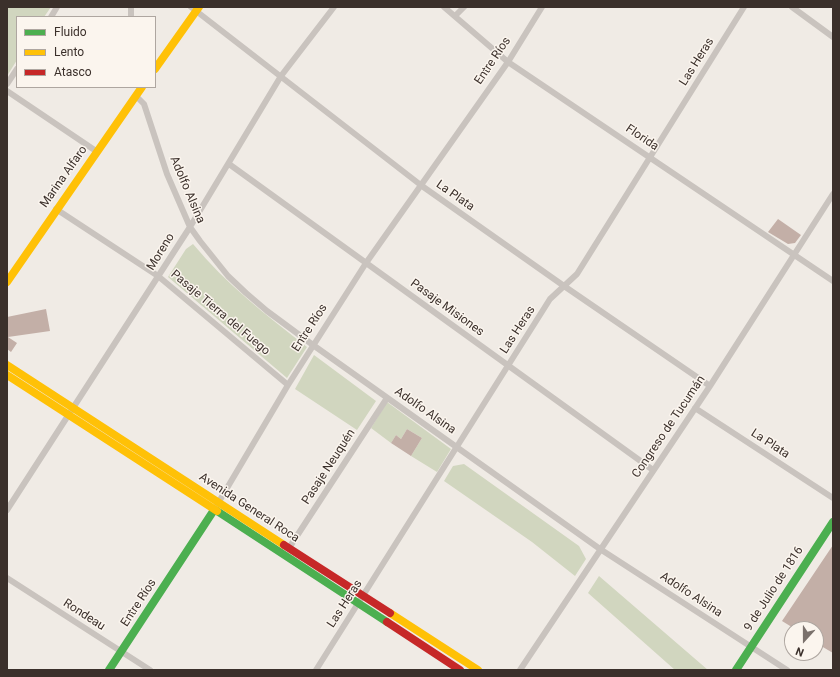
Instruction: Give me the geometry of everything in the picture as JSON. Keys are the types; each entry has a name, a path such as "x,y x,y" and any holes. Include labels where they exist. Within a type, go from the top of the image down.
{"main road":[{"path":"156,67 195,8"},
{"name":"Marina Alfaro","path":"7,282 140,88"},
{"name":"Avenida General Roca","path":"7,365 478,670"},
{"name":"Avenida General Roca","path":"7,376 460,670"},
{"name":"Entre Ríos","path":"109,670 214,510"},
{"name":"9 de Julio de 1816","path":"736,670 833,522"}],"street":[{"path":"52,16 57,7"},
{"name":"Moreno","path":"7,510 190,227 281,76 334,7"},
{"name":"Florida","path":"444,7 508,62 833,281"},
{"path":"455,16 464,7"},
{"name":"Entre Ríos","path":"214,510 288,385 366,263 422,186 508,62 542,7"},
{"name":"Las Heras","path":"316,670 550,299 577,274 744,7"},
{"path":"792,7 833,37"},
{"name":"La Plata","path":"195,8 422,186 710,386"},
{"path":"7,84 16,70"},
{"path":"7,91 96,151"},
{"name":"Adolfo Alsina","path":"136,96 144,104 160,154 190,227 210,254 246,293 267,311 313,345 600,549 786,670"},
{"name":"Pasaje Misiones","path":"229,164 653,470"},
{"name":"Congreso de Tucumán","path":"520,670 710,386 833,194"},
{"name":"Pasaje Tierra del Fuego","path":"56,209 158,276 288,385"},
{"name":"Pasaje Neuquén","path":"289,548 387,398"},
{"name":"La Plata","path":"695,408 833,498"},
{"name":"Rondeau","path":"7,578 150,670"}],"green space":[{"path":"8,7 51,7 45,16 16,16 16,62 7,76"},
{"path":"193,244 233,286 307,347 287,378 168,277 186,249"},
{"path":"314,355 376,401 357,430 295,389"},
{"path":"387,402 451,449 437,472 411,456 422,438 407,429 401,439 396,435 391,443 371,428"},
{"path":"464,464 579,546 586,559 575,576 532,542 444,481 453,466"},
{"path":"599,576 708,670 675,670 588,593"}],"building":[{"path":"778,219 801,235 795,243 788,244 768,232"},
{"path":"46,309 50,331 8,337 17,343 11,352 7,349 7,317"},
{"path":"407,429 422,438 411,456 391,443 396,435 401,439"},
{"path":"833,545 833,653 824,648 824,621 784,621 784,622 782,621"}],"traffic: fast":[{"path":"109,670 214,510"},
{"path":"217,511 387,622"},
{"path":"736,670 833,522"}],"traffic: slow":[{"path":"156,68 199,7"},
{"path":"7,282 141,88"},
{"path":"7,365 284,545"},
{"path":"7,375 217,511"},
{"path":"390,613 478,670"}],"traffic: jam":[{"path":"284,545 390,613"},
{"path":"387,622 460,670"}]}
